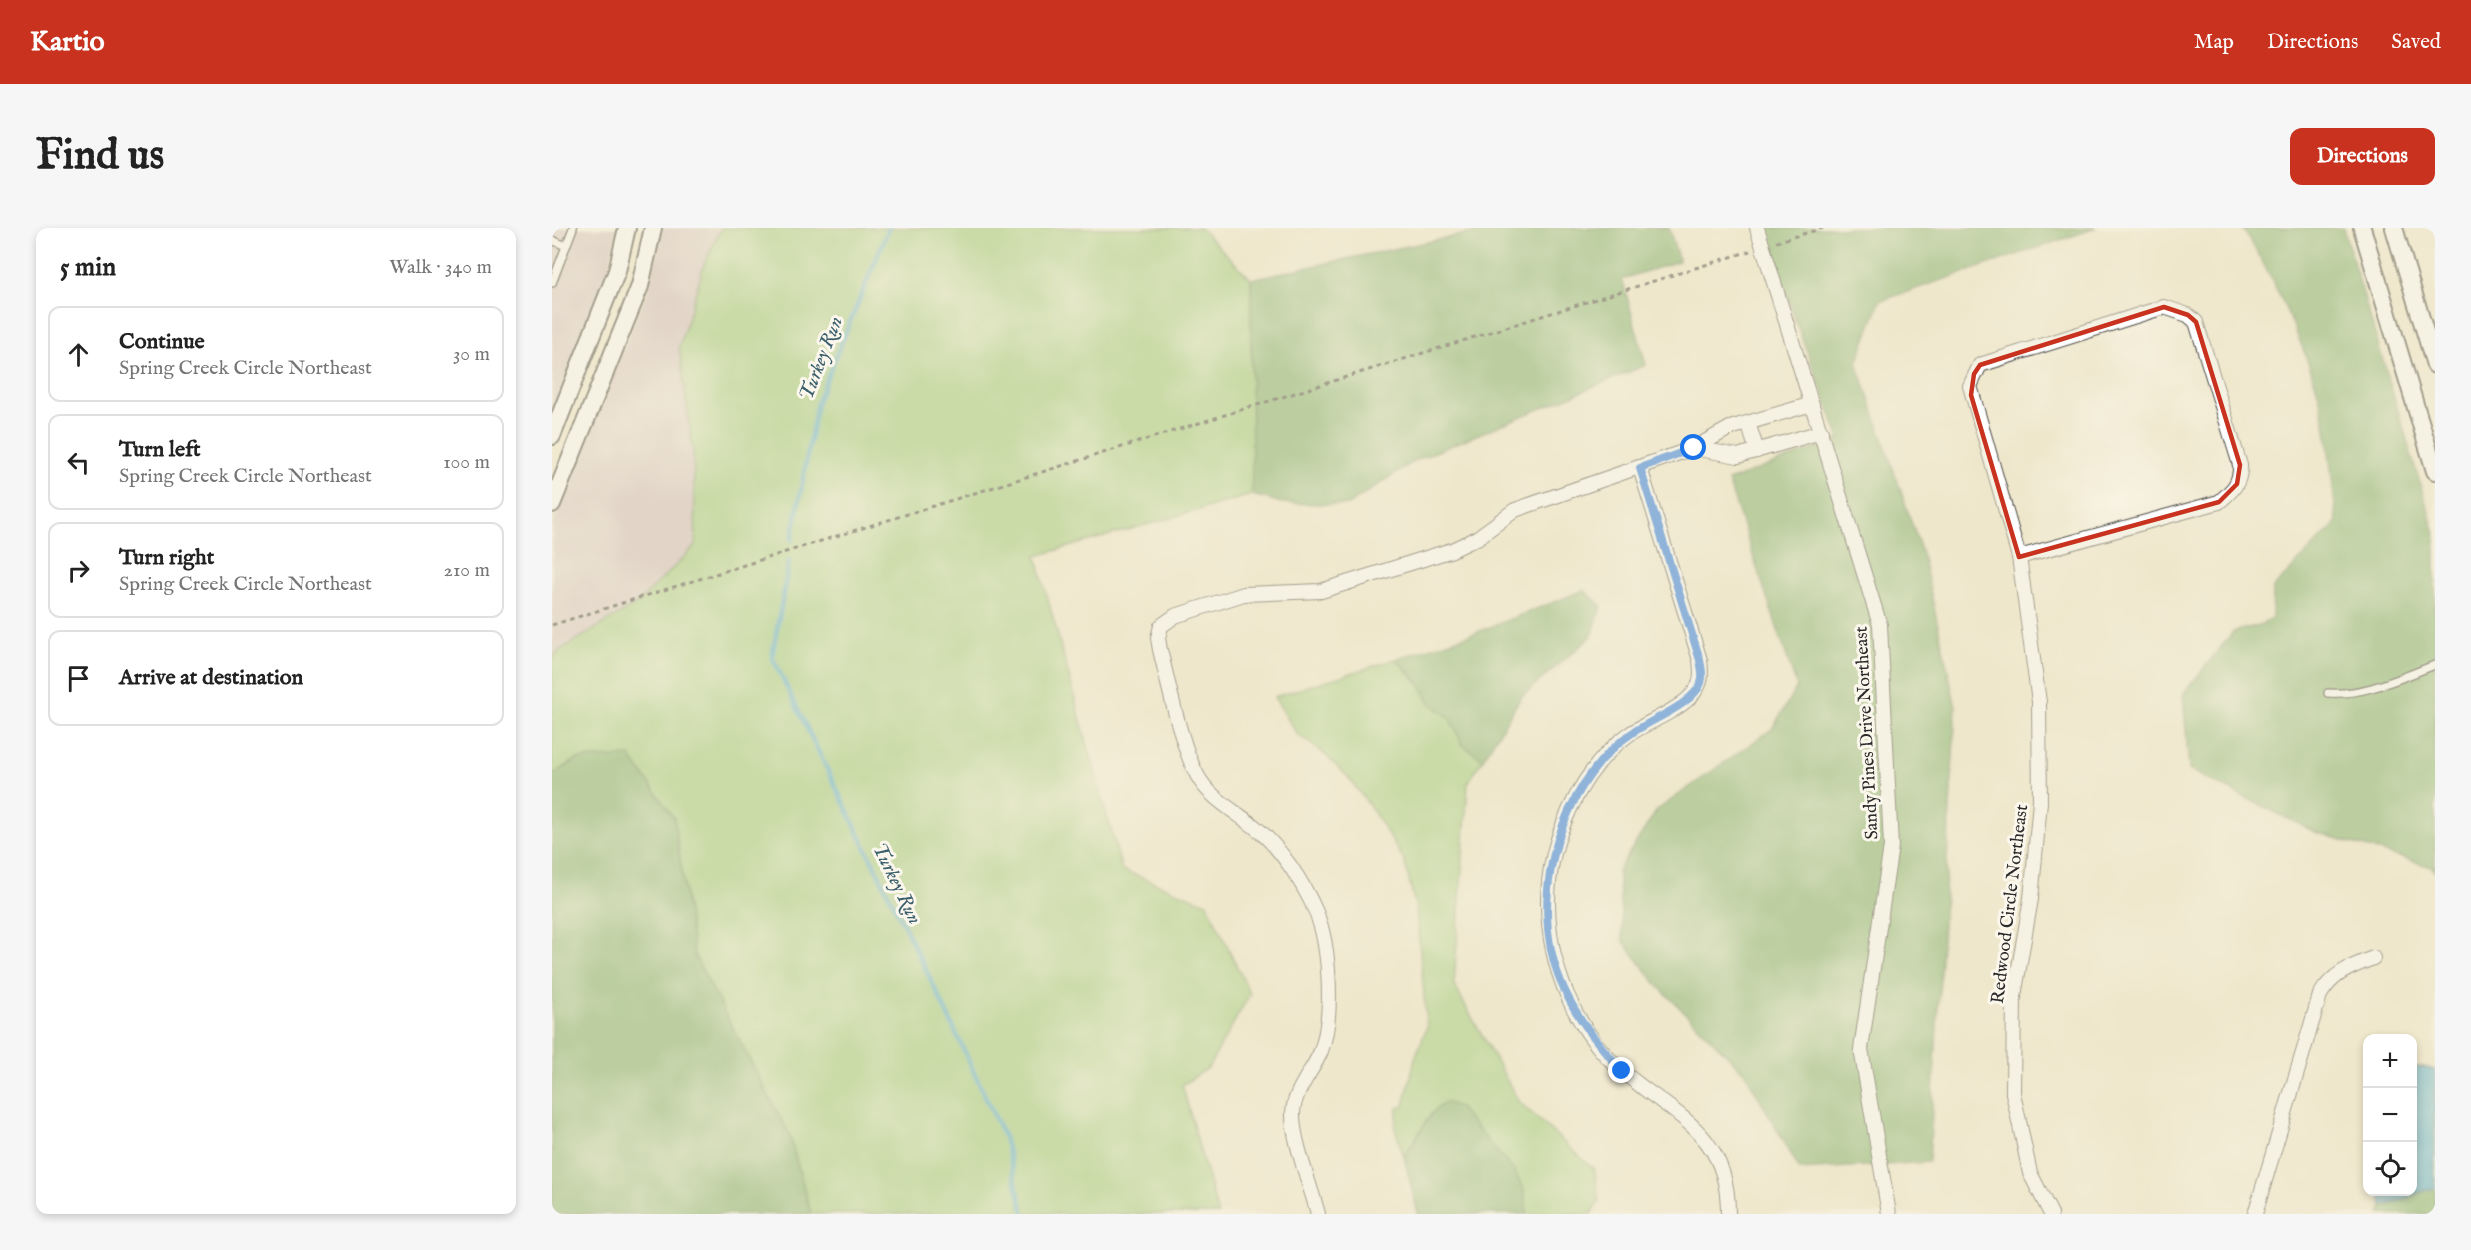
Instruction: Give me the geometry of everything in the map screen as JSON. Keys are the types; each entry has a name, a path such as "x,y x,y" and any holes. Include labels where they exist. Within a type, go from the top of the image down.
{"street":[{"path":"552,436 617,272 627,228"},
{"path":"552,504 640,286 653,228"},
{"name":"Sandy Pines Drive Northeast","path":"1757,228 1880,625 1891,846 1861,1048 1889,1214"},
{"path":"2362,228 2435,471"},
{"path":"2394,228 2435,365"},
{"name":"Redwood Circle Northeast","path":"2019,557 2219,502 2237,484 2241,476 2240,465 2196,322 2188,315 2164,307 1980,365 1970,386 2019,557 2039,702 2040,802 2031,899 2014,996 2013,1093 2030,1173 2051,1214"},
{"path":"1318,1214 1293,1112 1299,1093 1321,1050 1327,999 1325,946 1315,911 1277,850 1257,829 1213,795 1200,780 1190,760 1160,650 1158,638 1161,626 1175,616 1244,594 1321,591 1452,550 1477,537 1515,510 1694,448 1730,428 1812,404"},
{"path":"1748,423 1757,451"},
{"path":"1694,448 1738,456 1821,432"},
{"path":"1640,468 1700,660 1701,682 1688,699 1627,736 1601,761 1586,782 1562,827 1551,863 1548,901 1550,932 1555,962 1564,989 1595,1041 1622,1071 1680,1113 1709,1144 1722,1170 1728,1214"},
{"path":"2255,1214 2320,995 2329,980 2343,969 2373,958"}],"lane":[{"path":"552,283 573,228"},
{"path":"552,240 566,246"},
{"path":"2328,693 2340,694 2366,689 2435,665"}],"path":[{"path":"552,625 1823,228"}],"highlighted area":[{"path":"2164,307 2188,315 2196,322 2240,465 2237,484 2219,502 2019,557 1971,395 1974,374 1980,365"}],"shaded area":[{"path":"552,228 618,228 609,270 552,413"},
{"path":"662,228 721,228 705,262 693,452 696,545 638,603 557,652 552,660 552,525 648,288"}],"green space":[{"path":"721,228 1200,228 1251,279 1252,495 1036,556 1122,870 1207,903 1250,994 1208,1068 1182,1085 1218,1214 811,1214 789,1134 694,955 674,818 578,759 552,775 552,660 557,652 638,603 696,545 693,452 679,347 705,262"},
{"path":"1480,228 1669,228 1679,261 1622,279 1646,365 1416,460 1348,505 1282,503 1252,495 1251,279 1475,232"},
{"path":"1765,228 2096,228 1880,301 1857,363 1922,553 1956,707 1929,1162 1800,1170 1745,1073 1659,987 1623,941 1618,870 1657,810 1772,729 1797,687 1728,481 1840,439 1797,325"},
{"path":"2242,228 2343,228 2435,533 2435,873 2432,867 2315,832 2189,770 2183,694 2233,632 2263,624 2272,617 2273,588 2337,522 2327,436 2317,388 2289,315"},
{"path":"1584,590 1602,606 1592,636 1521,697 1483,759 1463,745 1449,717 1430,703 1420,684 1396,659 1475,633"},
{"path":"1396,659 1420,684 1430,703 1449,717 1463,745 1483,759 1468,783 1454,985 1519,1102 1595,1170 1599,1202 1591,1214 1527,1214 1524,1190 1513,1170 1458,1107 1445,1102 1431,1114 1404,1157 1395,1128 1398,1108 1404,1106 1415,1058 1427,1027 1416,908 1404,860 1372,809 1348,777 1321,751 1298,735 1274,697"},
{"path":"630,756 674,818 694,955 789,1134 811,1214 552,1214 552,775 578,759"},
{"path":"1445,1102 1458,1107 1513,1170 1524,1190 1527,1214 1418,1214 1404,1157 1431,1114"},
{"path":"2435,1188 2435,1214 2380,1214 2383,1206 2417,1196 2421,1192"}],"water":[{"path":"2417,1067 2425,1067 2435,1070 2435,1188 2417,1194"},
{"path":"2380,1196 2411,1196 2396,1202 2383,1206"}],"waterway":[{"name":"Turkey Run","path":"792,540 817,402 889,228"},
{"name":"Turkey Run","path":"789,561 772,657 942,1003 1004,1137 1024,1214"}],"route":[{"path":"1622,1071 1595,1041 1564,989 1555,962 1550,932 1548,901 1551,863 1562,827 1575,800 1601,761 1627,736 1688,699 1701,682 1700,660 1640,468 1694,448"}]}
